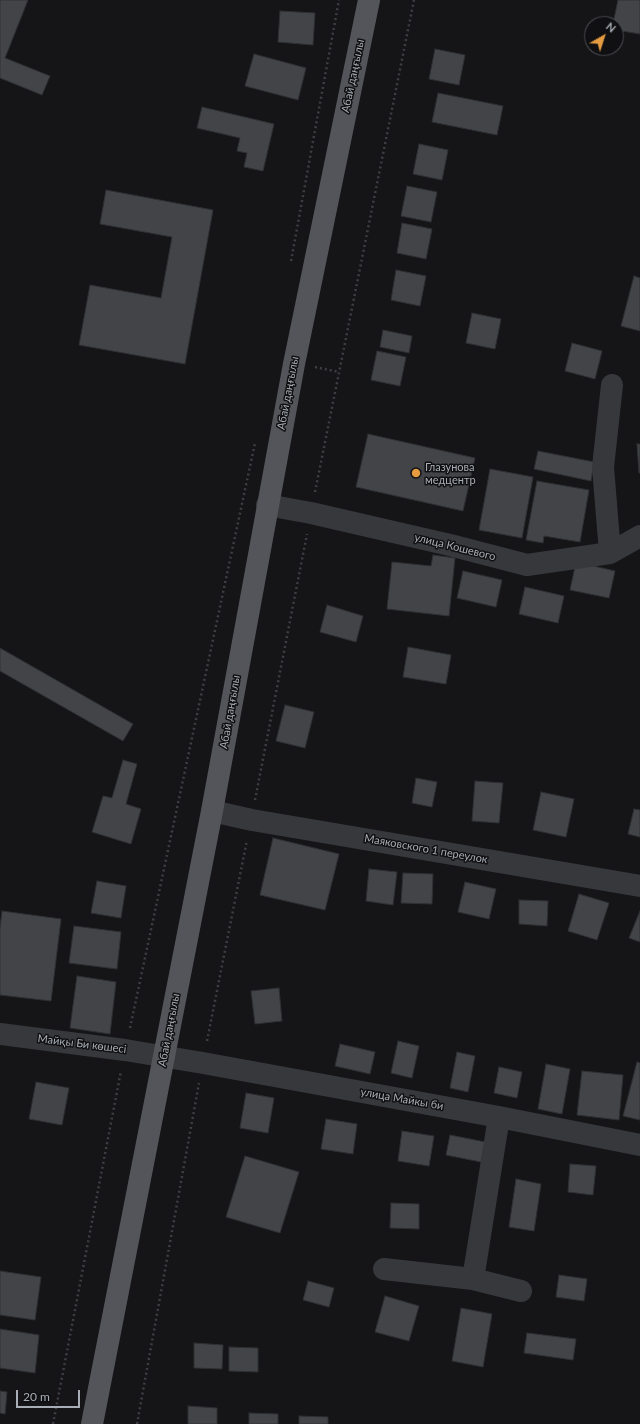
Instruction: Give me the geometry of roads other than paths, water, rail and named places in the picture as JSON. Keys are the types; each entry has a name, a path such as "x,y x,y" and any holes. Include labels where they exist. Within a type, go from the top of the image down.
{"main road":[{"name":"Абай даңғылы","path":"92,1424 212,811 267,504 294,364 369,0"}],"street":[{"path":"610,553 603,467 612,385"},
{"name":"улица Кошевого","path":"267,504 450,545 527,565 610,553 640,536"},
{"name":"Маяковского 1 переулок","path":"212,811 252,820 640,886"},
{"name":"Майқы Би көшесі","path":"0,1034 164,1056"},
{"name":"улица Майкы би","path":"164,1056 499,1117 640,1145"},
{"path":"473,1279 499,1117"},
{"path":"384,1269 473,1279 521,1291"}],"place":[{"name":"Глазунова медцентр","path":"416,473"}]}
